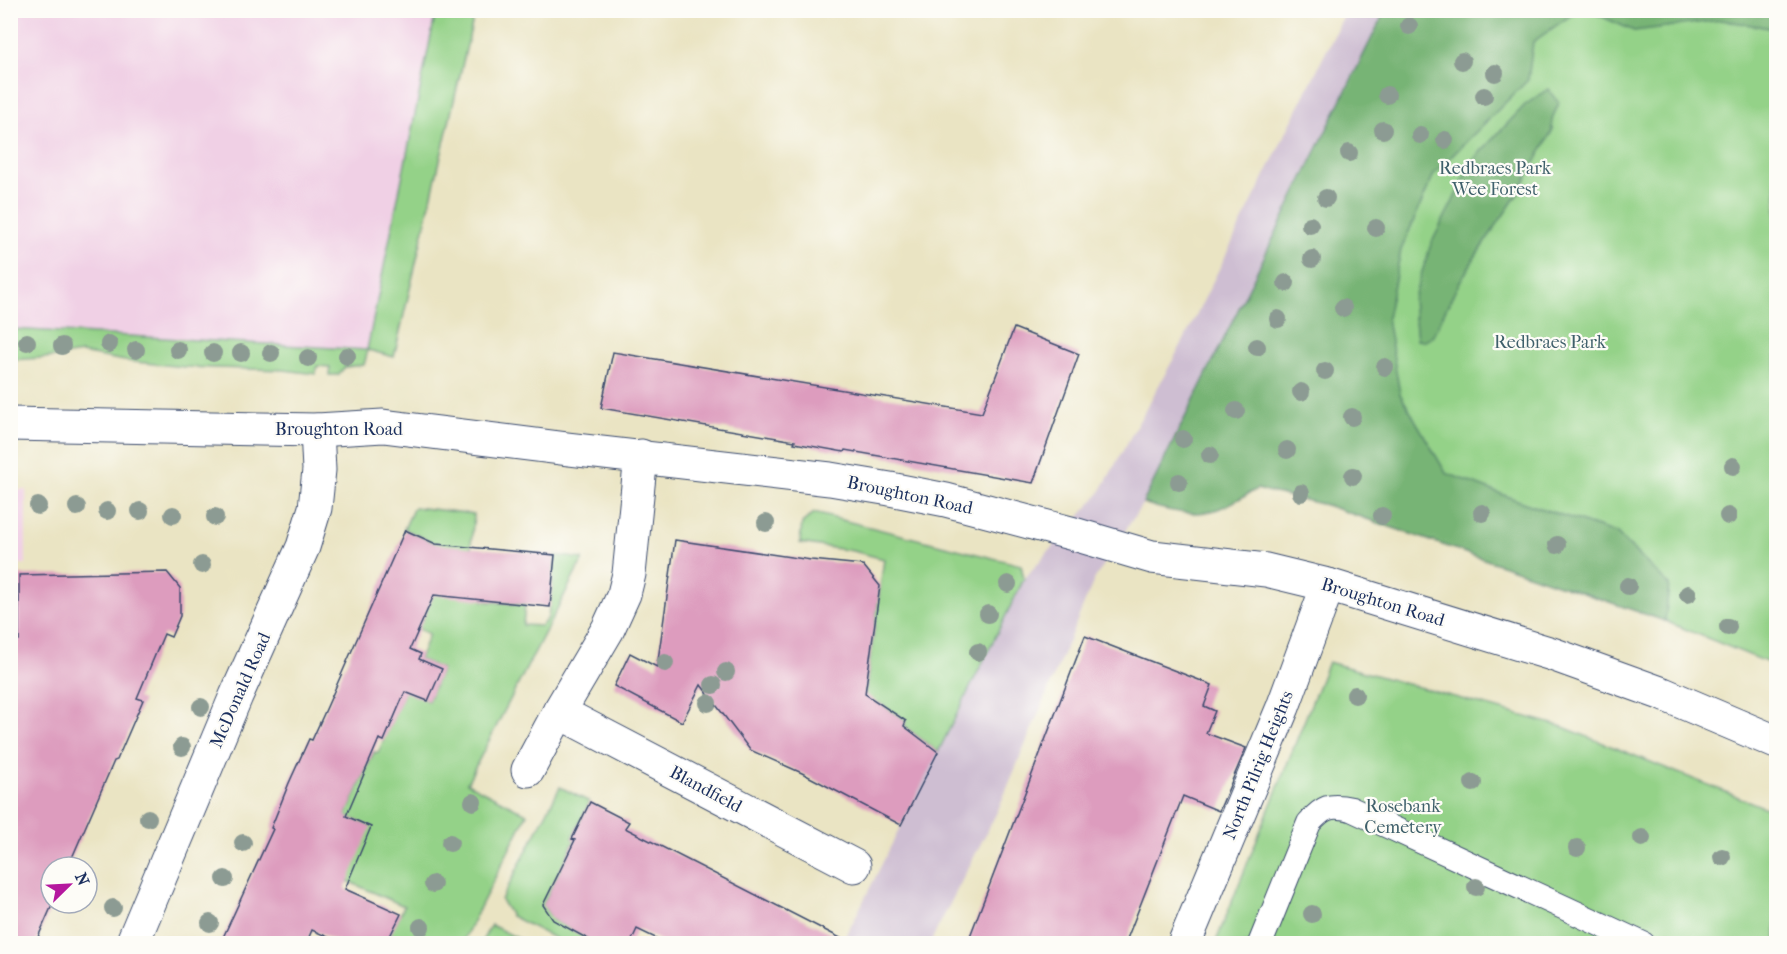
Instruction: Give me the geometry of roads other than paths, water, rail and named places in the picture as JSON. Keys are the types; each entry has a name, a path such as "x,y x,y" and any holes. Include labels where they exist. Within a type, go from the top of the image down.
{"main road":[{"name":"Broughton Road","path":"10,424 317,430 383,426 830,478 946,500 1152,557 1266,570 1328,585 1552,654 1663,694 1776,742"},
{"name":"McDonald Road","path":"132,944 236,696 303,547 315,508 319,470 317,430"},
{"path":"528,770 558,712 608,629 624,594 629,574 641,456"},
{"name":"North Pilrig Heights","path":"1184,944 1283,707 1328,585"},
{"name":"Blandfield","path":"558,712 854,866"}],"lane":[{"path":"1260,944 1309,823 1318,812 1335,805 1351,809 1643,944"}],"park label":[{"name":"Redbraes Park Wee Forest","path":"1495,178"},
{"name":"Redbraes Park","path":"1550,342"},
{"name":"Rosebank Cemetery","path":"1403,816"}]}
